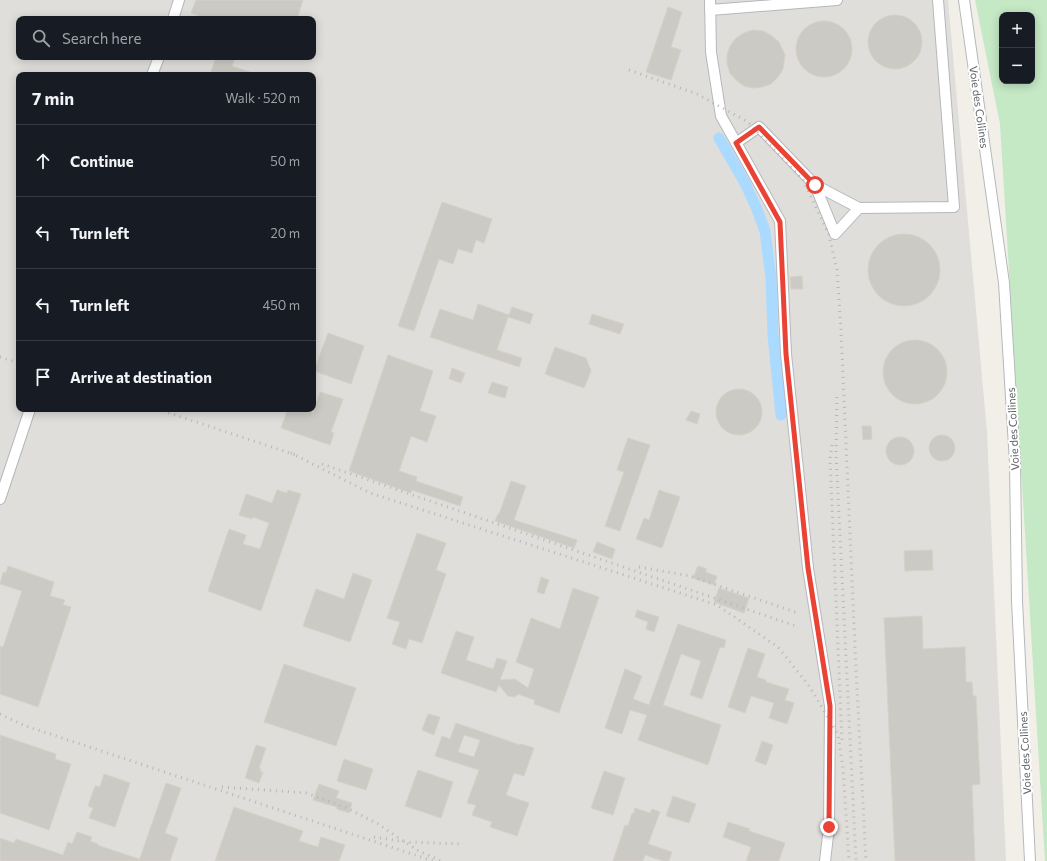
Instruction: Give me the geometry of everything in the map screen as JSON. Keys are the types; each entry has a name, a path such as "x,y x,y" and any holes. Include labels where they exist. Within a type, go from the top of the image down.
{"street":[{"path":"174,16 180,0"},
{"path":"825,861 829,827 830,706 808,568 786,354 780,222 721,116 710,52 710,5 837,0"},
{"path":"736,143 759,127 815,185 859,208 954,207 938,0"},
{"name":"Voie des Collines","path":"964,0 1004,283 1015,463 1017,601 1030,861"},
{"path":"153,72 158,60"},
{"path":"815,185 835,234 859,208"},
{"path":"0,499 29,412"}],"shaded area":[{"path":"0,0 948,0 987,432 1006,861 0,861"}],"green space":[{"path":"975,0 1047,0 1047,861 1045,861 1000,124"}],"building":[{"path":"196,0 303,0 298,16 200,16 191,13"},
{"path":"668,7 682,12 671,47 681,50 671,80 646,72"},
{"path":"895,15 905,17 914,23 920,32 922,42 920,52 914,61 905,67 895,69 885,67 876,61 870,52 868,42 870,32 876,23 885,17"},
{"path":"818,21 830,21 840,25 848,33 852,43 852,55 848,65 840,73 830,77 818,77 808,73 800,65 796,55 796,43 800,33 808,25"},
{"path":"753,30 763,31 772,36 779,42 785,55 783,69 778,77 771,84 753,88 744,86 730,73 727,64 727,55 730,46 736,38"},
{"path":"215,60 234,60 232,66 250,72 211,72"},
{"path":"442,202 492,219 484,243 476,240 472,253 458,249 453,264 439,259 414,331 398,326"},
{"path":"904,234 924,240 934,250 940,270 934,290 924,300 904,306 884,300 874,290 868,270 874,250 884,240"},
{"path":"802,276 803,289 791,289 790,277"},
{"path":"478,304 509,315 512,307 533,314 530,324 508,317 497,350 522,358 519,367 430,337 440,309 473,320"},
{"path":"592,314 624,324 620,334 589,324"},
{"path":"328,333 364,346 351,384 316,372 316,366"},
{"path":"915,340 933,346 941,354 947,372 941,390 933,398 915,404 897,398 889,390 883,372 889,354 897,346"},
{"path":"555,347 586,358 591,371 584,388 545,374"},
{"path":"388,355 433,371 420,411 436,416 427,442 411,436 399,471 417,477 416,481 463,497 460,506 412,490 411,493 349,471"},
{"path":"452,368 465,373 461,383 449,379"},
{"path":"492,382 508,387 505,398 488,393"},
{"path":"744,389 756,395 761,403 761,421 756,429 748,434 734,435 722,429 717,421 716,407 722,395 730,390"},
{"path":"320,392 343,399 331,432 334,433 330,445 281,428 287,412 313,413 316,412 316,404"},
{"path":"691,411 700,414 697,424 686,420"},
{"path":"862,426 871,426 872,439 863,440"},
{"path":"942,435 951,439 955,448 951,457 942,461 933,457 929,448 933,439"},
{"path":"900,437 910,441 914,451 910,461 900,465 890,461 886,451 890,441"},
{"path":"628,438 650,445 620,531 605,526 624,472 617,470"},
{"path":"511,481 526,486 514,520 577,540 574,548 495,521"},
{"path":"277,490 287,493 288,490 301,494 261,611 208,591 229,529 246,535 243,544 260,549 269,523 253,517 252,519 239,515 246,494 272,503"},
{"path":"659,490 680,497 662,548 636,539 644,518 649,520"},
{"path":"417,533 446,543 436,570 446,574 422,643 409,639 406,649 392,644 400,622 387,618"},
{"path":"597,542 615,549 612,559 593,552"},
{"path":"932,550 933,570 905,571 904,551"},
{"path":"8,566 54,582 50,596 65,600 63,605 71,607 38,707 0,694 0,646 3,647 22,591 0,584 3,572 6,573"},
{"path":"698,566 707,569 705,572 717,576 714,585 693,578"},
{"path":"353,573 372,580 350,642 303,626 316,589 344,599"},
{"path":"541,577 549,580 544,594 537,592"},
{"path":"573,588 599,597 559,713 534,704 535,700 518,694 515,697 508,696 499,685 496,692 441,673 456,631 474,637 466,660 493,669 497,658 507,661 500,680 515,679 528,688 534,669 516,662 531,618 560,629"},
{"path":"719,588 749,598 744,613 714,602"},
{"path":"637,610 659,617 654,632 646,629 648,622 635,617"},
{"path":"922,616 923,649 965,647 966,682 972,682 973,696 976,696 980,784 972,785 975,861 895,861 884,618"},
{"path":"678,624 726,640 724,648 720,647 702,699 690,695 701,661 681,654 663,705 721,725 708,765 638,740 647,715 630,710 622,734 605,728 625,669 642,676 633,699 649,705"},
{"path":"748,648 765,654 757,677 766,680 766,682 789,689 785,700 794,703 787,724 769,718 774,703 751,696 745,713 728,707"},
{"path":"284,664 356,688 336,746 264,722"},
{"path":"428,714 440,717 434,735 422,730"},
{"path":"456,723 520,745 534,748 524,776 514,773 506,795 529,803 517,836 490,827 492,822 472,815 476,805 467,803 479,770 435,756 442,736 450,739","holes":["464,735 480,740 474,757 458,752"]},
{"path":"0,735 56,754 55,759 71,764 49,830 0,813"},
{"path":"762,741 773,745 766,765 755,761"},
{"path":"256,745 266,748 259,768 261,769 260,772 263,772 259,783 245,778"},
{"path":"344,759 373,769 366,790 337,781"},
{"path":"418,770 453,782 441,818 405,806"},
{"path":"604,771 625,778 613,815 591,808"},
{"path":"104,774 130,783 115,827 89,818 93,808 88,806 95,786 100,787"},
{"path":"166,783 181,788 165,833 178,838 170,861 139,861"},
{"path":"319,784 339,791 336,798 352,803 349,813 337,809 337,807 313,800"},
{"path":"673,796 696,804 689,823 666,816"},
{"path":"234,807 303,831 299,841 318,847 321,837 345,845 339,861 215,861"},
{"path":"635,808 650,813 652,809 660,812 648,844 672,852 669,861 663,861 645,855 643,861 613,861 625,825 628,826"},
{"path":"728,822 785,843 779,861 746,861 751,847 723,837"},
{"path":"77,832 92,837 90,841 98,844 97,845 139,859 139,861 0,861 0,838 14,843 16,839 63,855 68,842 72,844"}],"waterway":[{"path":"719,138 745,183 765,231 771,278 773,335 781,415"}],"railway":[{"path":"629,70 697,94 748,122 803,180 829,235 837,270 841,331 866,861"},
{"path":"0,357 16,362"},
{"path":"837,397 836,454 856,861"},
{"path":"166,412 296,455"},
{"path":"832,445 830,459 842,741"},
{"path":"291,453 370,493 717,605 778,647 810,687 838,735 843,768 849,861"},
{"path":"322,464 799,627"},
{"path":"639,567 690,576 798,613"},
{"path":"0,714 23,725 433,861"},
{"path":"222,787 306,793 345,807 378,824 417,850 441,861"},
{"path":"374,837 406,842 463,844"}],"route":[{"path":"815,185 759,127 736,143 780,222 786,354 808,568 830,706 829,827"}]}
